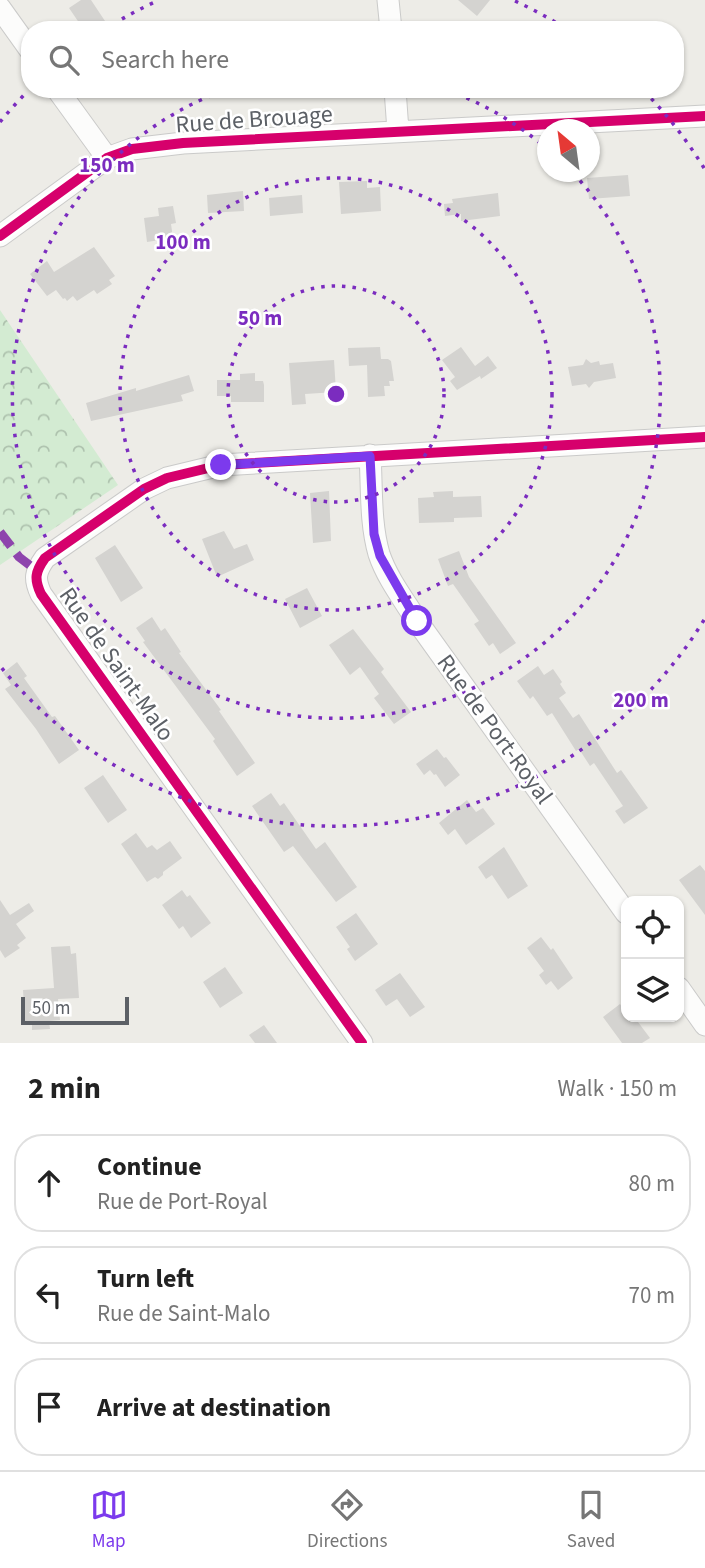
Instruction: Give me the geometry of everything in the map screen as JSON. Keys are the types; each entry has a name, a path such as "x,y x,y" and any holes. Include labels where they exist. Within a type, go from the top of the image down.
{"street":[{"path":"388,0 390,21"},
{"path":"0,8 21,37"},
{"path":"64,98 107,158"},
{"path":"396,98 398,131"},
{"name":"Rue de Brouage","path":"0,236 107,158 132,149 183,143 705,116"},
{"name":"Rue de Saint-Malo","path":"362,1043 41,594 35,581 36,570 44,558 144,489 167,478 221,465 705,437"},
{"name":"Rue de Port-Royal","path":"370,456 374,534 389,575 417,621 621,907"},
{"path":"684,995 705,1025"}],"green space":[{"path":"0,310 118,485 0,565"}],"building":[{"path":"81,0 91,0 105,21 78,21 69,8"},
{"path":"458,0 490,0 477,16"},
{"path":"628,175 630,196 589,199 587,182 600,182 600,177"},
{"path":"367,181 367,188 380,187 381,211 341,214 339,182"},
{"path":"243,191 244,211 208,213 207,195"},
{"path":"498,193 500,216 461,221 461,214 445,216 444,204 453,203 452,199"},
{"path":"302,195 303,213 270,216 269,198"},
{"path":"173,206 176,223 171,224 173,238 147,242 144,218 159,216 158,208"},
{"path":"94,247 115,276 109,280 112,284 97,294 94,290 77,301 73,296 67,301 63,299 56,290 47,296 30,274 47,261 54,272"},
{"path":"380,347 381,359 391,361 394,381 389,381 390,386 384,386 385,396 368,397 367,365 349,366 348,348"},
{"path":"461,347 475,366 488,356 497,368 457,390 450,381 455,377 442,360"},
{"path":"586,359 591,363 599,361 600,365 613,363 616,378 594,382 589,388 586,384 572,386 568,367 583,365"},
{"path":"334,360 336,392 305,394 306,404 292,405 289,363"},
{"path":"255,373 255,381 263,381 264,402 231,402 231,396 217,396 217,380 240,380 240,374"},
{"path":"189,375 194,391 181,395 183,401 91,421 86,403"},
{"path":"329,491 331,541 313,543 310,493"},
{"path":"453,491 453,497 481,496 482,517 454,518 454,522 419,523 418,498 434,497 433,492"},
{"path":"224,531 234,549 247,544 254,560 217,577 202,539"},
{"path":"115,545 143,588 121,602 95,558"},
{"path":"459,551 469,577 516,643 500,654 493,643 489,646 474,624 479,621 453,584 448,586 438,559"},
{"path":"307,588 322,616 300,628 285,599"},
{"path":"152,617 161,631 165,628 181,652 179,653 221,710 219,711 255,763 237,776 213,741 215,739 143,642 145,641 136,628"},
{"path":"353,629 384,669 381,672 411,712 394,724 374,698 379,694 360,667 350,675 329,645"},
{"path":"17,662 27,676 24,678 79,750 59,764 5,689 11,685 3,673"},
{"path":"538,666 544,675 553,669 566,693 559,698 573,718 579,714 617,773 621,770 648,808 624,824 615,811 623,806 594,763 590,766 579,749 576,751 552,713 547,716 533,696 530,699 517,681"},
{"path":"437,749 460,775 445,787 436,774 430,770 424,775 416,764"},
{"path":"103,775 127,810 108,823 84,788"},
{"path":"271,793 280,806 284,803 316,849 325,842 357,887 336,902 293,846 284,852 252,806"},
{"path":"467,800 476,812 483,808 495,824 466,845 455,829 448,835 439,823"},
{"path":"136,833 147,848 152,845 157,850 170,841 182,858 158,879 155,877 147,882 121,844"},
{"path":"504,847 528,886 508,899 492,875 486,879 478,867"},
{"path":"700,865 705,871 705,915 679,880"},
{"path":"182,890 187,897 190,895 211,923 191,938 183,926 179,929 162,905"},
{"path":"0,900 10,915 29,903 34,911 16,924 26,938 17,945 20,948 5,958 0,950"},
{"path":"356,913 378,944 355,961 347,949 350,947 336,927"},
{"path":"541,937 551,950 553,948 573,978 558,990 551,981 546,985 539,975 544,971 527,948"},
{"path":"70,946 71,954 76,953 79,998 58,999 60,1020 49,1021 50,1029 32,1030 32,1021 25,1022 23,990 54,988 51,947"},
{"path":"225,967 243,993 220,1008 203,982"},
{"path":"400,973 425,1007 410,1017 397,999 386,1006 375,990"},
{"path":"620,1004 621,1022 638,1022 650,1038 642,1043 622,1043 603,1017"},
{"path":"264,1025 277,1043 255,1043 249,1035"}],"marked path":[{"path":"0,532 19,557 36,570"}],"cycle path":[{"path":"0,236 107,158 132,149 183,143 705,116"},
{"path":"362,1043 41,594 37,584 37,572 42,563 45,558 144,489 167,478 221,465 705,437"}],"route":[{"path":"221,465 370,456 374,534 380,556 417,621"}]}
